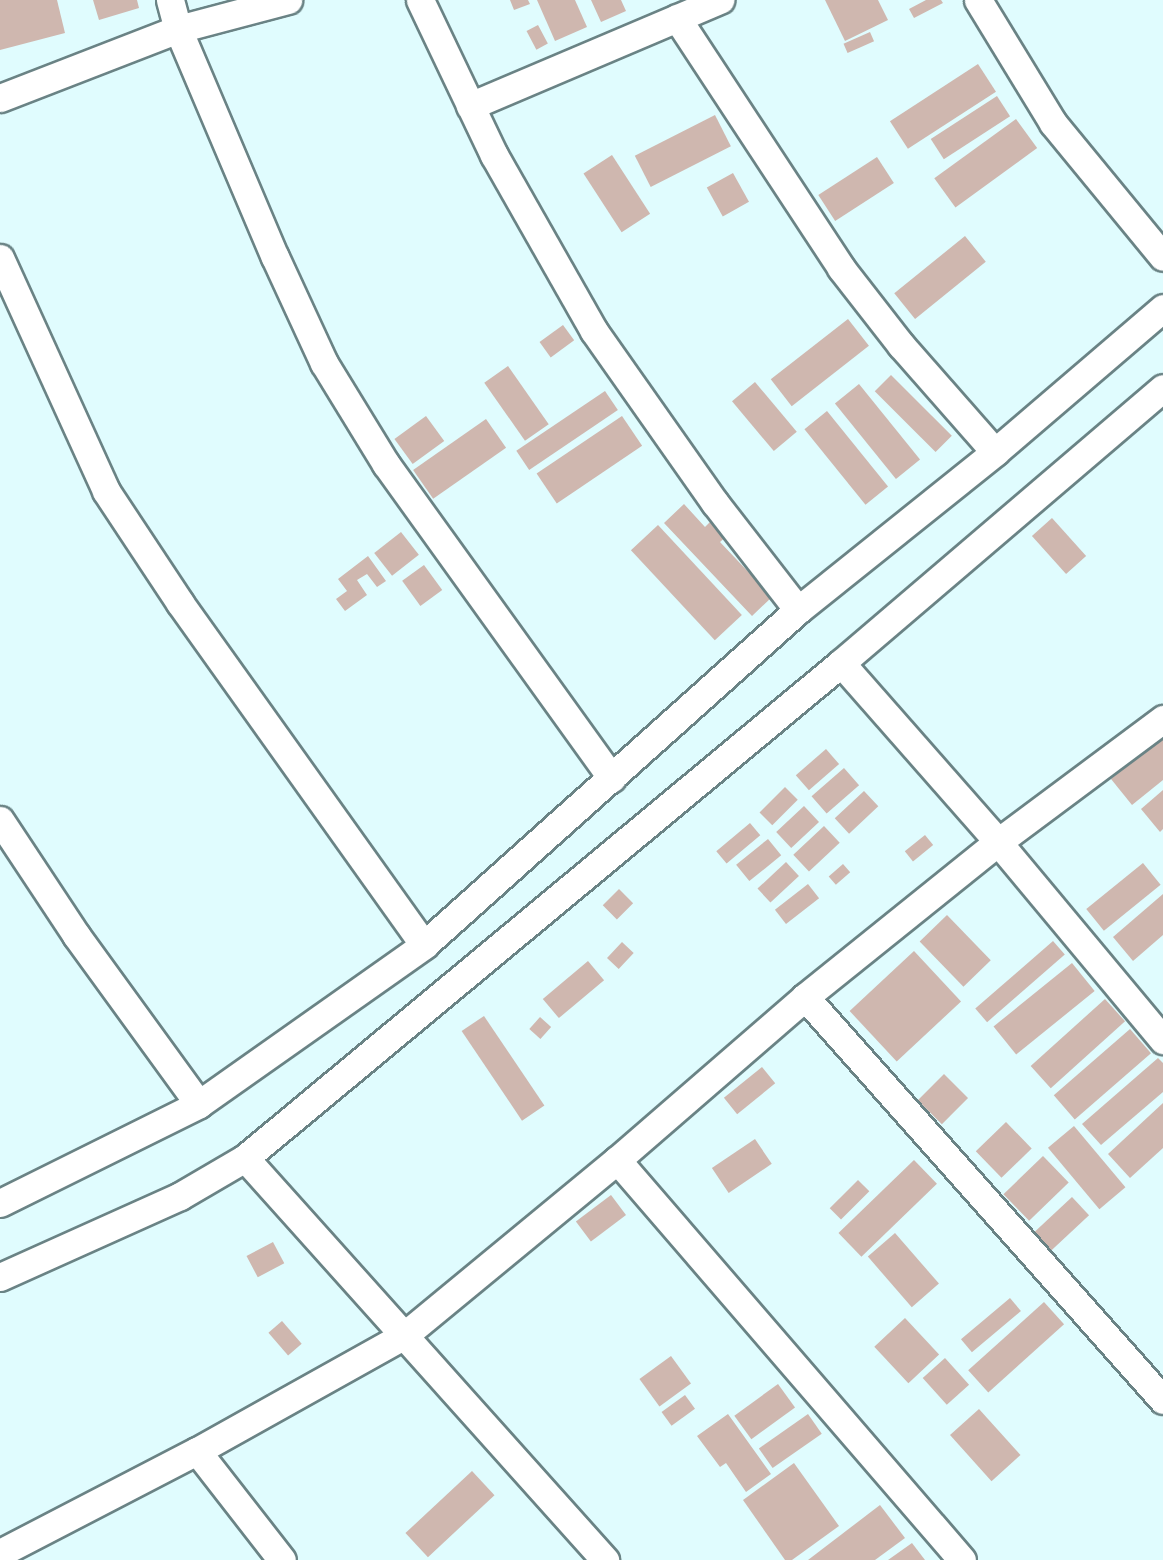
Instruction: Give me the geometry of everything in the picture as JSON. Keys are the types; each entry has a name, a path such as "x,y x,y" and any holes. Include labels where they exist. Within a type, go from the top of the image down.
{"street":[{"path":"170,0 178,29 324,363 386,464 612,778"},
{"path":"0,98 178,29 288,0"},
{"path":"420,0 470,106 542,244 594,331 716,503 798,610"},
{"path":"470,106 720,0"},
{"path":"978,0 1053,123 1163,257"},
{"path":"678,18 840,268 901,345 995,452"},
{"path":"0,258 106,491 180,603 424,945"},
{"path":"0,1203 199,1104 424,945 798,610 995,452 1163,309"},
{"path":"0,1277 180,1196 245,1158 841,663 1163,388"},
{"path":"841,663 998,842 1163,1040"},
{"path":"0,1553 197,1451 406,1335 617,1160 805,997 998,842 1163,719"},
{"path":"0,820 76,935 199,1104"},
{"path":"805,997 1163,1400"},
{"path":"245,1158 406,1335 605,1560"},
{"path":"617,1160 962,1560"},
{"path":"197,1451 282,1560"}],"building":[{"path":"0,0 57,0 65,33 0,50"},
{"path":"93,0 137,0 139,8 99,20"},
{"path":"510,0 528,0 530,4 514,10"},
{"path":"537,0 575,0 587,27 555,41"},
{"path":"591,0 621,0 626,11 601,22"},
{"path":"825,0 878,0 888,20 845,41"},
{"path":"926,0 941,0 943,3 914,18 909,9"},
{"path":"538,25 548,44 536,50 527,31"},
{"path":"870,32 874,41 848,53 844,44"},
{"path":"978,64 996,92 908,149 890,121"},
{"path":"997,96 1010,116 944,159 931,139"},
{"path":"715,115 731,146 651,187 635,156"},
{"path":"1016,119 1037,148 955,207 934,178"},
{"path":"612,155 650,214 622,232 583,174"},
{"path":"877,157 894,183 835,221 818,195"},
{"path":"733,173 749,202 723,216 707,188"},
{"path":"965,236 986,262 915,319 894,293"},
{"path":"848,319 869,346 792,406 771,379"},
{"path":"563,325 574,340 551,357 540,342"},
{"path":"508,366 549,424 525,441 484,383"},
{"path":"891,375 952,436 936,452 875,391"},
{"path":"755,382 797,432 774,451 732,401"},
{"path":"859,384 920,459 896,479 835,404"},
{"path":"605,391 618,410 529,470 516,451"},
{"path":"827,411 888,486 866,505 804,429"},
{"path":"426,416 444,441 413,464 394,439"},
{"path":"622,416 642,446 557,503 537,474"},
{"path":"486,419 506,448 433,499 413,470"},
{"path":"684,504 705,527 713,519 728,535 720,542 772,597 752,616 664,523"},
{"path":"1052,518 1086,556 1066,574 1032,536"},
{"path":"658,525 742,615 715,640 631,550"},
{"path":"401,532 419,555 392,576 374,553"},
{"path":"368,556 386,581 377,587 367,574 357,580 367,595 345,611 336,599 347,591 338,579"},
{"path":"424,565 442,590 420,606 402,581"},
{"path":"1163,736 1163,780 1132,805 1111,779"},
{"path":"826,749 839,764 809,790 796,775"},
{"path":"844,768 859,785 827,814 812,796"},
{"path":"785,787 798,800 772,825 760,812"},
{"path":"1163,790 1163,829 1160,832 1141,809"},
{"path":"864,791 878,806 849,834 835,818"},
{"path":"804,806 819,822 791,848 776,832"},
{"path":"750,823 760,835 727,864 716,851"},
{"path":"824,826 840,843 809,871 793,855"},
{"path":"925,835 933,845 913,861 905,851"},
{"path":"768,839 781,855 749,881 736,865"},
{"path":"786,862 799,876 770,902 757,889"},
{"path":"1143,863 1161,885 1104,931 1086,909"},
{"path":"843,864 850,872 836,885 829,876"},
{"path":"808,884 819,898 786,924 775,910"},
{"path":"619,889 633,903 617,919 603,905"},
{"path":"1163,894 1163,935 1133,961 1113,937"},
{"path":"947,915 991,960 963,987 920,941"},
{"path":"1053,941 1065,955 987,1022 975,1009"},
{"path":"622,942 634,953 619,969 607,958"},
{"path":"914,951 961,1001 897,1061 850,1011"},
{"path":"588,961 604,980 559,1018 543,999"},
{"path":"1072,963 1095,991 1016,1055 994,1027"},
{"path":"1105,999 1125,1021 1051,1088 1031,1066"},
{"path":"484,1016 544,1106 522,1121 462,1031"},
{"path":"540,1017 551,1027 540,1039 529,1029"},
{"path":"1130,1029 1151,1053 1075,1119 1054,1095"},
{"path":"1158,1058 1163,1063 1163,1092 1101,1145 1082,1124"},
{"path":"762,1067 775,1083 737,1114 724,1098"},
{"path":"944,1074 968,1098 942,1124 918,1100"},
{"path":"1163,1103 1163,1148 1130,1178 1108,1154"},
{"path":"1006,1122 1032,1149 1001,1178 976,1151"},
{"path":"1074,1126 1125,1187 1099,1209 1048,1148"},
{"path":"755,1139 772,1164 729,1193 712,1168"},
{"path":"1043,1156 1069,1183 1029,1221 1003,1194"},
{"path":"914,1160 937,1184 861,1257 838,1233"},
{"path":"858,1180 869,1191 841,1220 830,1208"},
{"path":"611,1195 626,1215 591,1241 576,1221"},
{"path":"1072,1197 1089,1215 1046,1256 1029,1237"},
{"path":"895,1233 939,1284 912,1307 868,1257"},
{"path":"273,1242 284,1263 258,1277 247,1256"},
{"path":"1010,1298 1021,1311 972,1352 961,1339"},
{"path":"1044,1302 1064,1324 988,1393 968,1370"},
{"path":"905,1318 939,1355 908,1383 874,1347"},
{"path":"282,1321 302,1344 288,1355 268,1333"},
{"path":"671,1356 691,1384 659,1406 639,1379"},
{"path":"945,1358 969,1385 947,1405 923,1378"},
{"path":"778,1384 795,1407 751,1439 734,1416"},
{"path":"685,1395 695,1409 672,1426 662,1412"},
{"path":"979,1409 1020,1455 992,1481 950,1435"},
{"path":"728,1414 771,1474 746,1492 726,1463 720,1467 697,1436"},
{"path":"808,1414 822,1434 773,1468 759,1448"},
{"path":"794,1463 839,1526 792,1560 785,1560 743,1500"},
{"path":"472,1471 495,1495 428,1557 405,1533"},
{"path":"880,1505 905,1538 875,1560 808,1560"},
{"path":"912,1543 925,1560 888,1560"}]}
